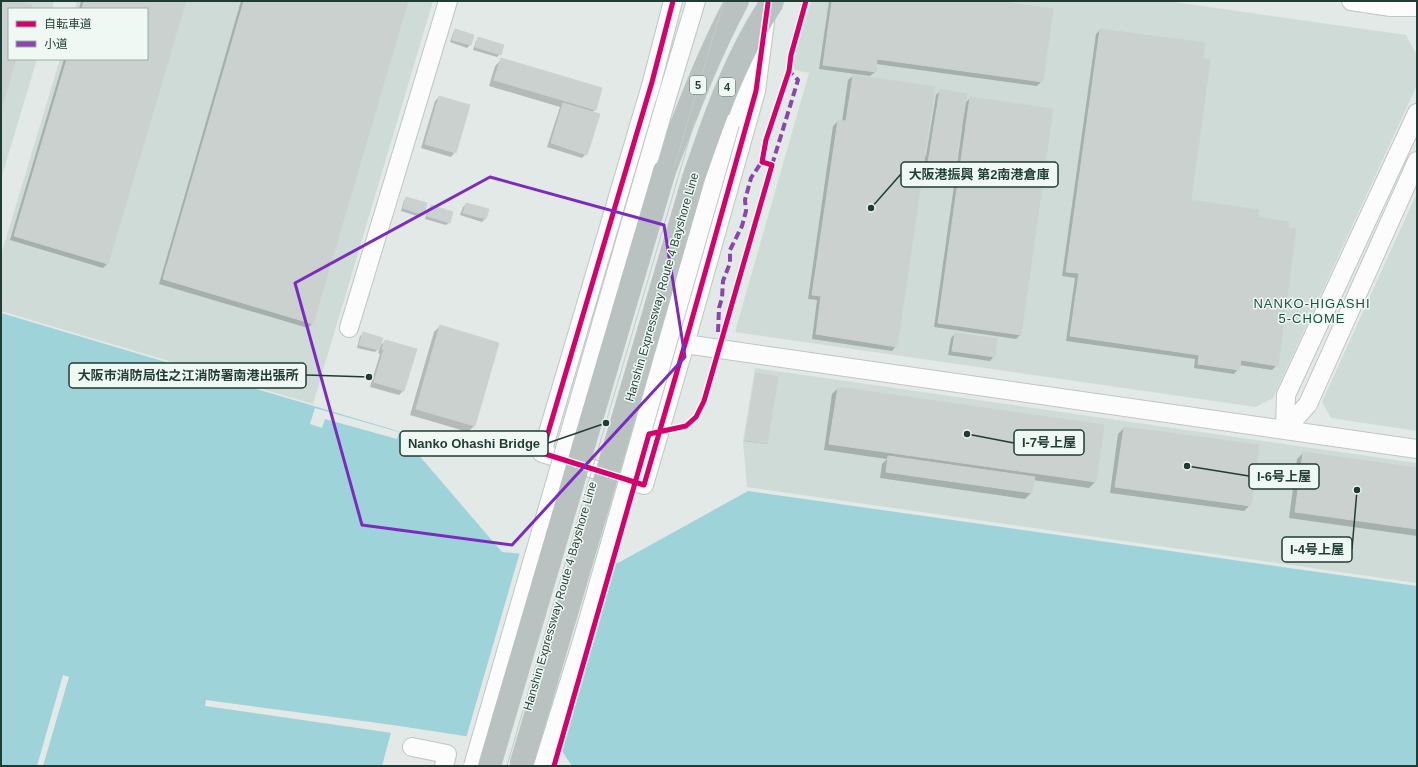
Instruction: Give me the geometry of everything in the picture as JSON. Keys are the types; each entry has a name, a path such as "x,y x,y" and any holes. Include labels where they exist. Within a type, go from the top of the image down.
{"highway":[{"name":"Hanshin Expressway Route 4 Bayshore Line","path":"489,766 664,172 705,43 722,1"},
{"name":"5","path":"664,172 699,82 737,1"},
{"name":"Hanshin Expressway Route 4 Bayshore Line","path":"521,766 694,178 729,83 768,1"}],"street":[{"path":"349,328 448,1"},
{"path":"673,1 652,82 542,453 644,485 756,91 768,1"},
{"path":"473,766 696,1"},
{"path":"543,766 583,638 730,124 768,1"},
{"path":"1351,1 1391,7 1417,7"},
{"path":"1285,430 1286,395 1417,113"},
{"path":"1285,430 1308,404 1417,161"},
{"path":"685,344 1417,449"},
{"path":"412,747 447,754 444,766"}],"highlighted area":[{"path":"490,177 664,225 685,357 512,545 362,525 295,283"}],"shaded area":[{"path":"1,1 54,1 52,8 8,8 8,60 37,60 1,179"},
{"path":"77,1 433,1 313,404 1,311 1,255 60,60 148,60 148,8 75,8"},
{"path":"811,1 1167,1 1406,35 1417,55 1417,85 1273,398 1256,407 735,332 809,73 795,70 792,66"},
{"path":"1417,193 1417,431 1331,418 1322,402"},
{"path":"755,368 1417,463 1417,583 747,487 743,441"}],"water":[{"path":"1,313 398,431 502,552 618,563 748,491 1417,586 1417,766 572,766 562,751 393,725 382,766 1,766"}],"pier":[{"path":"315,408 399,432 397,439 325,419 322,428 310,424"},
{"path":"520,552 615,560 560,752 466,738"},
{"path":"63,675 69,677 43,766 37,766"},
{"path":"206,700 393,725 392,733 205,706"}],"building":[{"path":"1,1 19,1 32,5 30,8 8,8 8,60 16,60 1,109"},
{"path":"84,1 186,1 108,264 14,236 67,60 148,60 148,8 82,8"},
{"path":"244,1 408,1 313,324 163,279"},
{"path":"832,1 997,1 1053,9 1043,82 877,59 876,72 823,65"},
{"path":"455,29 474,35 471,45 452,40"},
{"path":"1100,29 1205,43 1203,59 1210,60 1191,200 1259,210 1258,217 1289,222 1288,228 1296,229 1278,366 1241,360 1239,370 1198,364 1199,355 1070,336 1079,273 1066,272"},
{"path":"478,37 504,45 501,55 475,47"},
{"path":"501,58 602,88 596,110 494,80"},
{"path":"853,75 935,87 897,347 816,334 821,296 812,295 838,120 846,121"},
{"path":"940,89 967,94 955,167 928,163"},
{"path":"439,96 470,105 456,153 425,144"},
{"path":"970,97 1053,109 1021,335 938,323"},
{"path":"563,103 600,114 587,155 551,143"},
{"path":"406,197 427,203 424,215 403,208"},
{"path":"466,203 489,209 486,219 463,213"},
{"path":"431,205 453,212 450,223 427,216"},
{"path":"440,325 499,343 475,426 416,409"},
{"path":"363,332 383,338 379,350 359,345"},
{"path":"955,333 997,339 995,357 952,351"},
{"path":"385,340 417,349 404,391 374,382 384,349 382,349"},
{"path":"756,373 778,377 767,444 745,440"},
{"path":"838,387 1104,425 1096,482 829,444"},
{"path":"1124,427 1259,445 1251,506 1115,487"},
{"path":"1303,452 1417,468 1417,529 1295,512"},
{"path":"888,456 1035,477 1032,493 886,472"}],"tram line":[{"path":"498,766 579,484 724,1"},
{"path":"507,766 695,120"}],"marked path":[{"path":"772,165 798,80 789,71"},
{"path":"718,332 719,308 722,298 723,281 730,263 730,250 742,226 746,211 745,200 751,178 763,160"}],"cycle path":[{"path":"673,1 652,82 542,453 644,485 756,91 768,3"},
{"path":"554,766 649,434 686,426 696,417 704,401 772,165 762,162 766,140 789,71 791,55 806,1"}],"place":[{"name":"大阪港振興 第2南港倉庫","path":"871,208"},
{"name":"大阪市消防局住之江消防署南港出張所","path":"369,377"},
{"name":"Nanko Ohashi Bridge","path":"606,423"},
{"name":"I-7号上屋","path":"967,434"},
{"name":"I-6号上屋","path":"1187,466"},
{"name":"I-4号上屋","path":"1357,490"}],"district":[{"name":"NANKO-HIGASHI 5-CHOME","path":"1312,310"}]}
